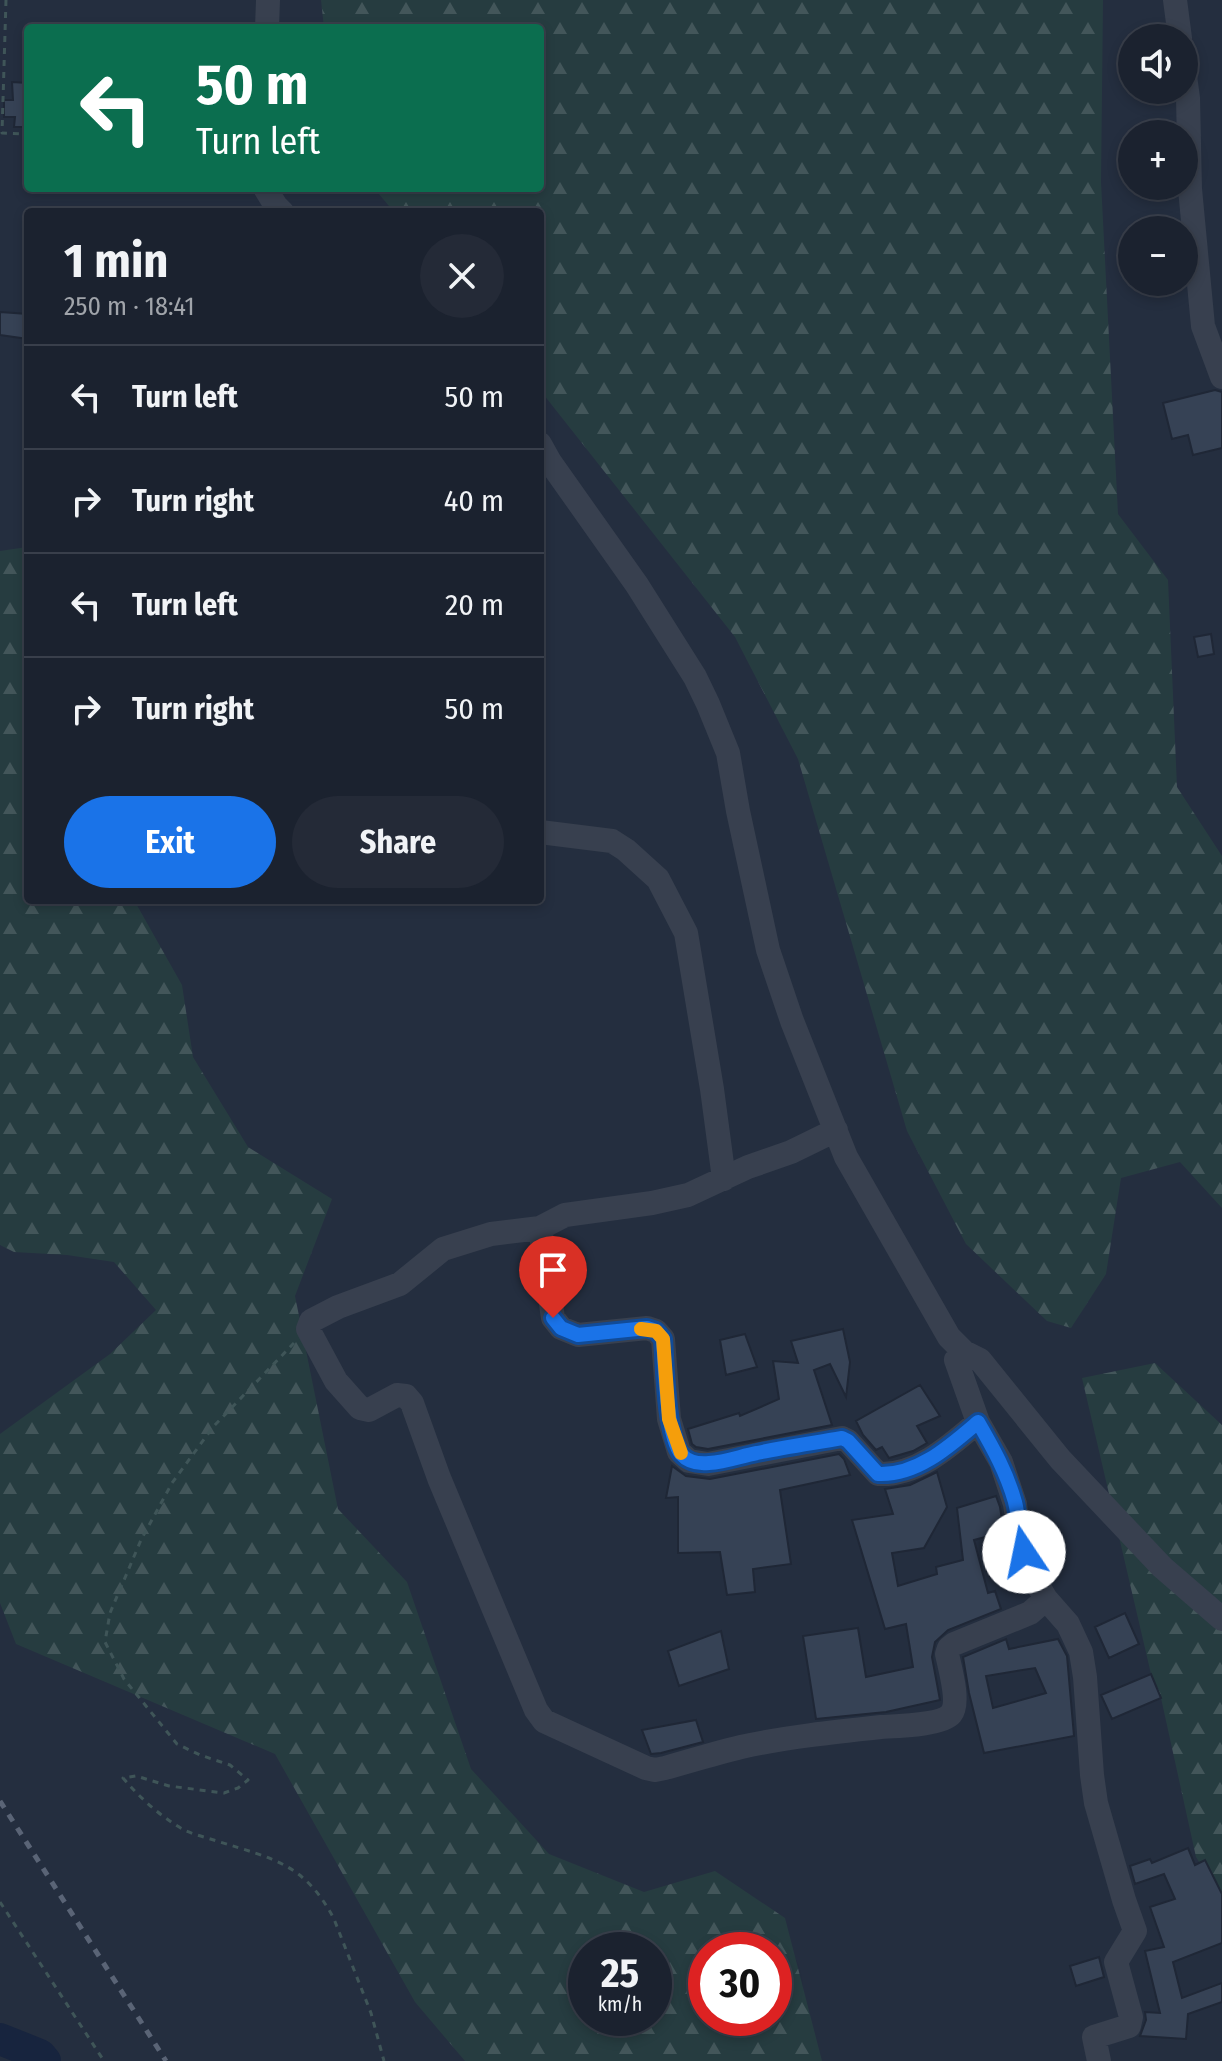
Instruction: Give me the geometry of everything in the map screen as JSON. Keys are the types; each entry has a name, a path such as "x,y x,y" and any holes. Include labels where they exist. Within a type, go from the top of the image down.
{"street":[{"path":"267,24 268,0"},
{"path":"1175,0 1178,24"},
{"path":"1188,104 1190,189 1203,326 1222,377"},
{"path":"544,451 637,585 695,677 708,704 728,753 768,950 792,1021 846,1157 949,1337 964,1352 980,1360 1060,1459 1162,1567 1222,1619"},
{"path":"544,832 612,841 658,879 686,933 724,1179"},
{"path":"836,1130 688,1195 565,1215 540,1228 491,1234 443,1249 400,1284 338,1307 311,1321 308,1329 336,1381 360,1408 369,1410 397,1395 406,1396 412,1403 439,1478 536,1710 544,1721 646,1768 665,1768 777,1740 929,1723 948,1718 954,1711 955,1702 947,1654 949,1648 1030,1613 1046,1599"},
{"path":"540,1228 553,1318 561,1328 578,1335 647,1328 656,1331 663,1339 669,1419 679,1452 689,1461 708,1464 842,1438 878,1474 893,1475 940,1454 978,1422"},
{"path":"964,1352 956,1360 978,1422 1001,1462 1015,1504 1029,1570 1046,1599 1068,1624 1081,1652 1096,1803 1135,1931 1116,1962 1131,2017 1129,2026 1094,2037 1099,2061"}],"path":[{"path":"6,0 2,133 24,134"},
{"path":"308,1329 213,1427 172,1483 141,1540 110,1613 105,1642 124,1679 177,1744 230,1765 248,1780 224,1793 169,1786 136,1776 123,1778 151,1808 187,1831 278,1861 307,1879 334,1919 371,2013 384,2061"},
{"path":"0,1902 104,2061"}],"green space":[{"path":"321,0 1103,0 1101,182 1118,514 1168,580 1177,787 1222,856 1222,1208 1180,1162 1121,1178 1106,1274 1071,1328 1047,1321 966,1244 907,1131 798,759 735,637 544,395 544,208 391,208 377,192 544,192 544,24 324,24"},
{"path":"24,547 24,904 136,904 182,985 193,1057 248,1147 332,1199 295,1296 338,1509 407,1582 471,1769 549,1854 644,1892 715,1871 785,1918 789,1932 688,1932 688,2036 792,2036 792,1945 822,2061 465,2061 415,2002 275,1754 16,1644 0,1603 0,1434 110,1354 156,1310 114,1262 14,1252 0,1245 0,551"},
{"path":"1155,1363 1222,1425 1222,1898 1196,1857 1161,1698 1151,1674 1082,1378"}],"building":[{"path":"12,82 24,83 24,127 14,127 15,117 4,117 4,100 13,100"},
{"path":"0,312 24,314 24,338 0,335"},
{"path":"1215,390 1222,392 1222,448 1193,455 1188,435 1172,439 1163,403"},
{"path":"1211,634 1214,654 1198,657 1194,637"},
{"path":"843,1329 850,1362 846,1397 830,1364 814,1370 832,1425 708,1449 692,1444 688,1429 739,1413 740,1416 779,1399 773,1361 798,1363 791,1341"},
{"path":"745,1334 757,1367 726,1375 720,1340"},
{"path":"920,1385 940,1416 917,1426 927,1443 889,1458 882,1447 876,1450 856,1421"},
{"path":"839,1454 850,1475 780,1490 791,1564 753,1569 755,1592 727,1595 720,1552 678,1553 678,1497 666,1498 672,1466 686,1476 710,1479"},
{"path":"937,1472 947,1507 924,1548 892,1553 898,1586 937,1574 936,1567 963,1560 957,1508 996,1496 1004,1532 974,1540 988,1593 995,1591 1001,1609 948,1630 935,1642 932,1657 940,1700 886,1712 816,1719 803,1636 858,1628 866,1677 913,1667 906,1624 885,1629 852,1520 893,1514 885,1489 910,1485"},
{"path":"1125,1613 1139,1644 1109,1658 1095,1627"},
{"path":"721,1631 729,1669 679,1686 668,1651"},
{"path":"1006,1639 1009,1649 1058,1639 1067,1656 1074,1736 984,1753 963,1657","holes":["1035,1668 1046,1693 993,1708 986,1676"]},
{"path":"1151,1674 1161,1698 1112,1719 1101,1695"},
{"path":"696,1720 703,1742 651,1754 642,1730"},
{"path":"1188,1848 1195,1865 1205,1860 1222,1894 1222,1943 1173,1962 1182,1998 1222,1983 1222,2002 1188,2014 1186,2039 1140,2036 1146,2020 1145,2012 1160,2013 1145,1951 1164,1947 1150,1907 1175,1899 1164,1874 1135,1884 1130,1866 1150,1859 1152,1863"},
{"path":"1099,1957 1104,1977 1076,1986 1070,1966"}],"waterway":[{"path":"0,2039 40,2055 45,2061"}],"railway":[{"path":"0,1801 166,2061"}],"slow traffic":[{"path":"641,1329 656,1331 663,1339 669,1419 681,1453"}],"route":[{"path":"553,1318 561,1328 578,1335 647,1328 656,1331 663,1339 669,1419 679,1452 689,1461 708,1464 842,1438 878,1474 893,1475 940,1454 978,1422 1001,1462 1015,1504 1024,1552"}]}
